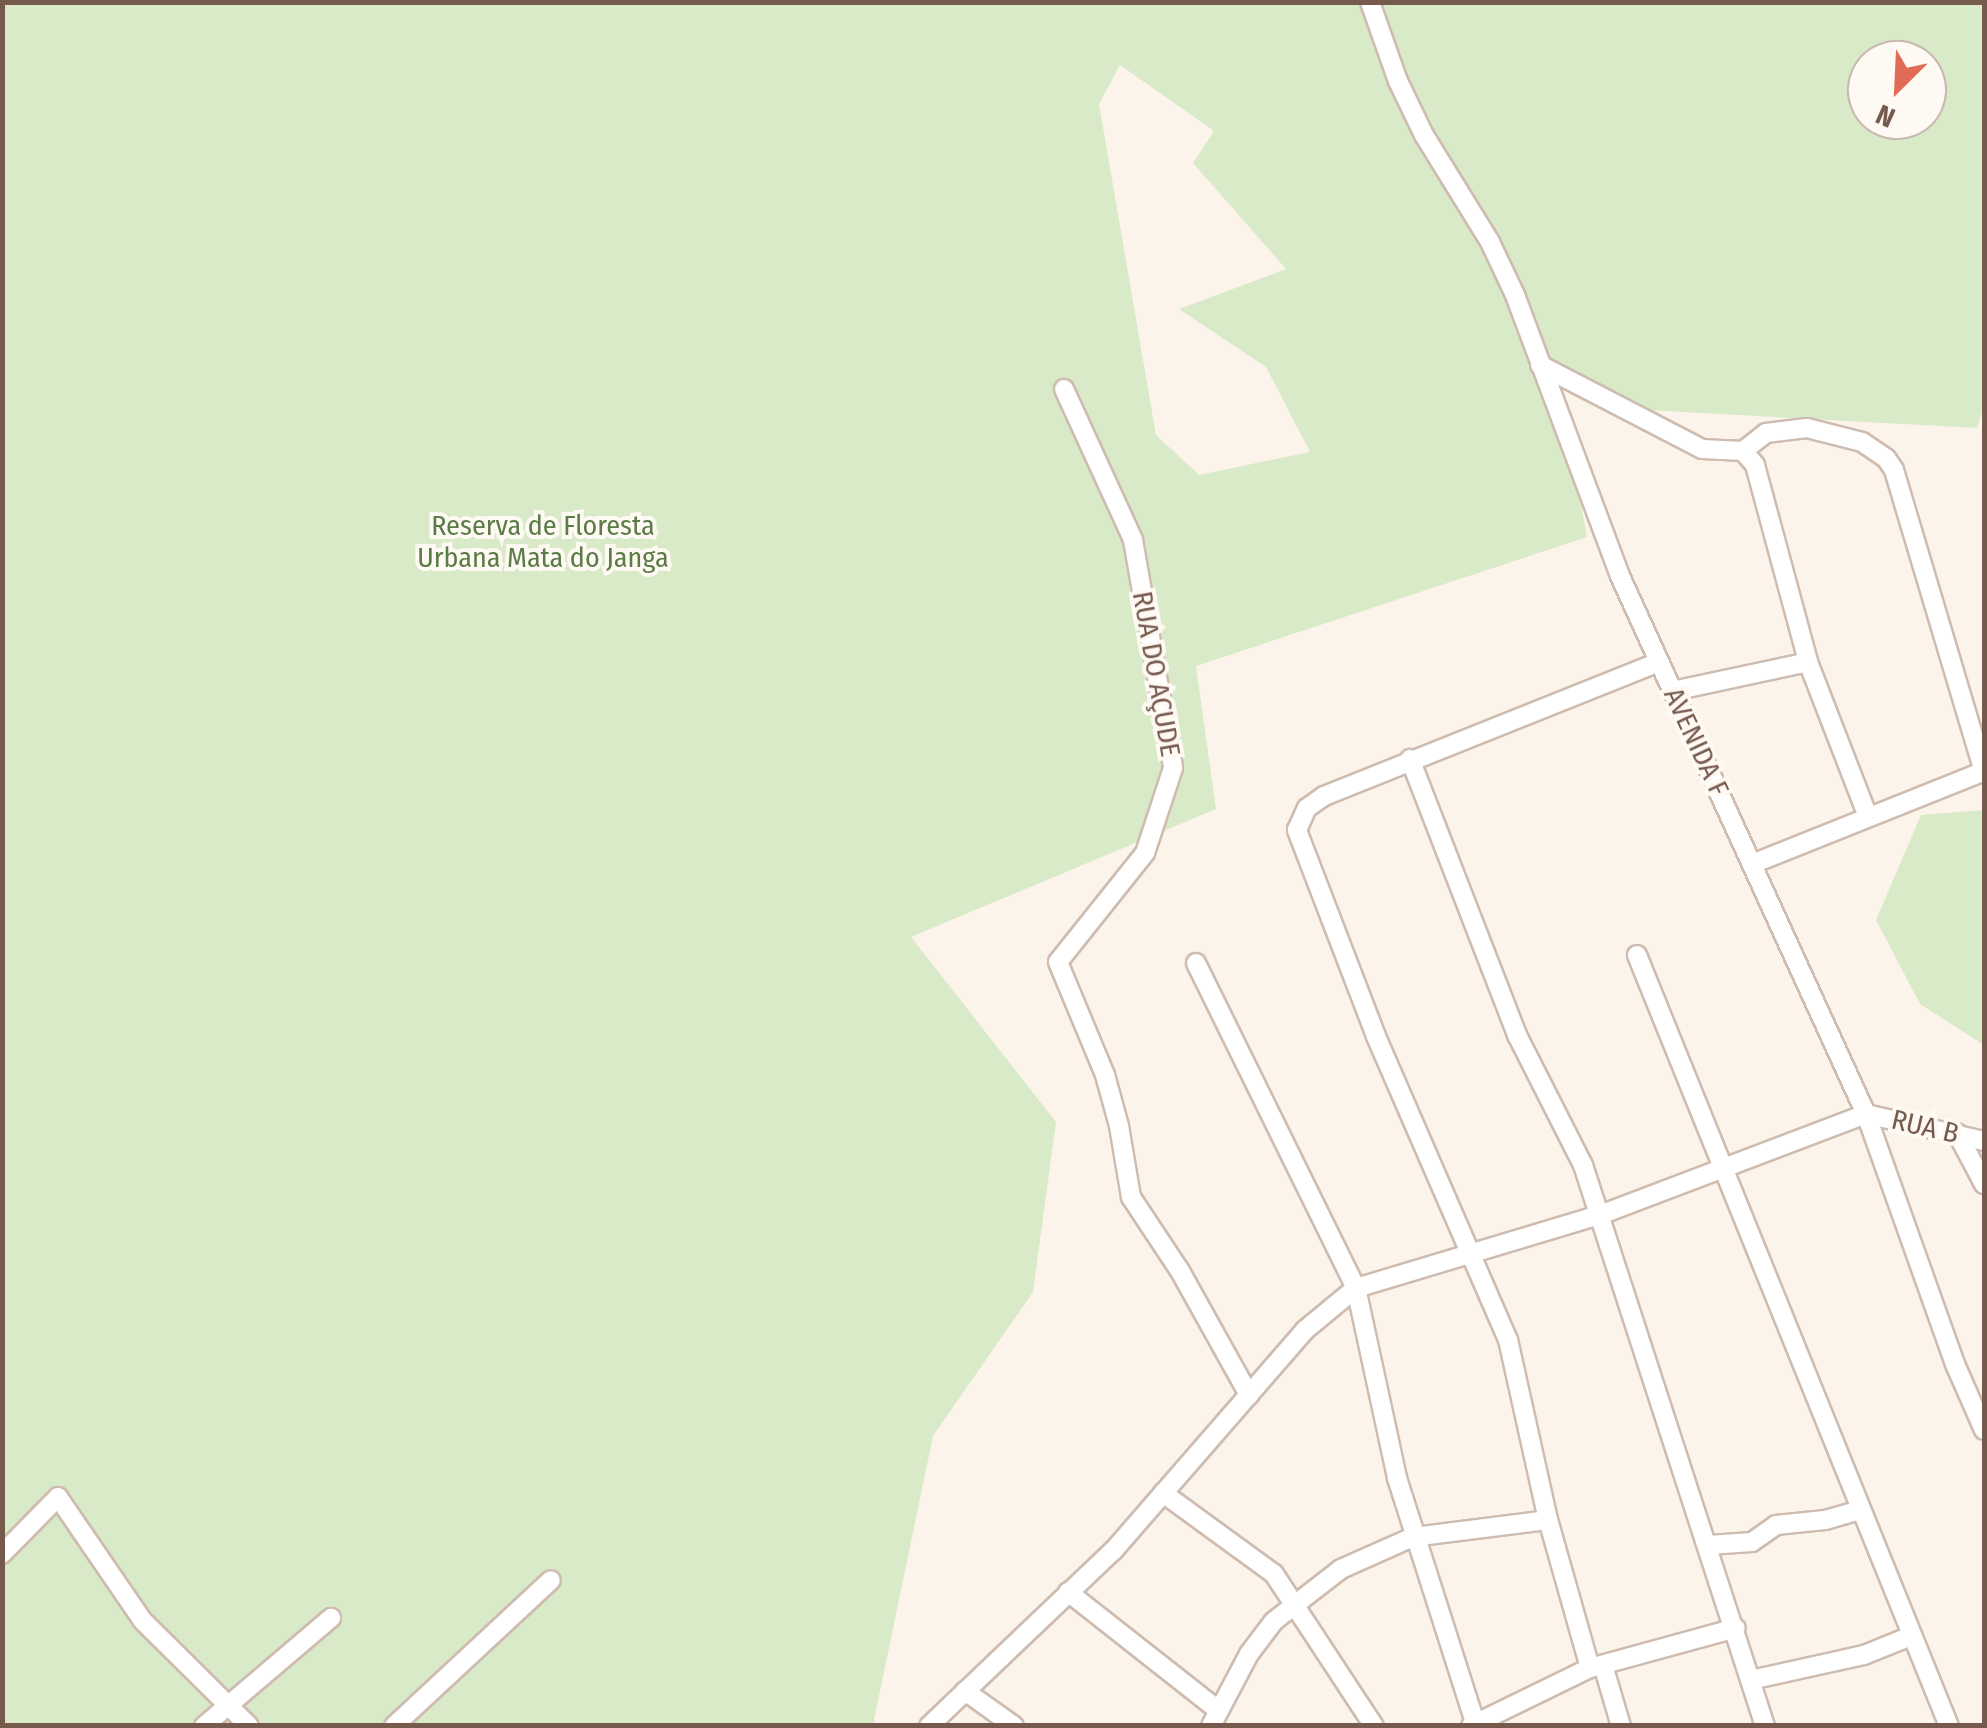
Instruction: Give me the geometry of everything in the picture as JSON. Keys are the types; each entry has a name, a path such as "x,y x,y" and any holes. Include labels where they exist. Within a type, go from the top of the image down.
{"street":[{"path":"1370,2 1398,81 1424,135 1490,242 1540,364 1702,449 1743,450 1766,433 1806,428 1862,442 1886,458 1894,470 1984,772 1752,864"},
{"name":"AVENIDA F","path":"1540,364 1620,576 1866,1114 1955,1364 1984,1430"},
{"name":"RUA DO AÇUDE","path":"1064,389 1133,540 1173,768 1144,853 1058,962 1105,1075 1120,1126 1131,1197 1180,1271 1249,1394"},
{"path":"1743,450 1762,484 1808,662 1868,817"},
{"path":"1621,1726 1596,1666 1548,1520 1508,1340 1376,1036 1297,830 1307,808 1324,796 1659,662"},
{"path":"1673,691 1808,662"},
{"path":"1410,759 1517,1034 1562,1118 1600,1214 1765,1726"},
{"path":"1636,954 1949,1726"},
{"path":"1196,963 1356,1288 1377,1394 1414,1537 1473,1724 1596,1666 1736,1628"},
{"path":"929,1726 1113,1551 1306,1330 1356,1288 1600,1214 1866,1114"},
{"name":"RUA B","path":"1866,1114 1984,1141"},
{"path":"1956,1133 1984,1184"},
{"path":"1163,1493 1236,1542 1274,1574 1374,1726"},
{"path":"2,1554 58,1497 143,1621 249,1726"},
{"path":"1708,1546 1752,1542 1786,1522 1825,1520 1860,1510"},
{"path":"1068,1592 1214,1718 1250,1654 1296,1602 1341,1569 1414,1537 1548,1520"},
{"path":"394,1726 551,1580"},
{"path":"204,1726 331,1618"},
{"path":"1751,1680 1864,1654 1911,1636"},
{"path":"965,1691 1014,1726"}],"green space":[{"name":"Reserva de Floresta Urbana Mata do Janga","path":"3,3 1984,3 1984,406 1977,428 1609,408 1557,373 1587,537 1196,666 1216,809 911,937 1056,1122 1033,1292 933,1436 873,1725 3,1726","holes":["1120,65 1214,131 1193,163 1286,269 1179,309 1266,367 1310,452 1199,475 1156,435 1099,104"]},
{"path":"1984,810 1984,1045 1920,1004 1876,920 1921,815"}]}
